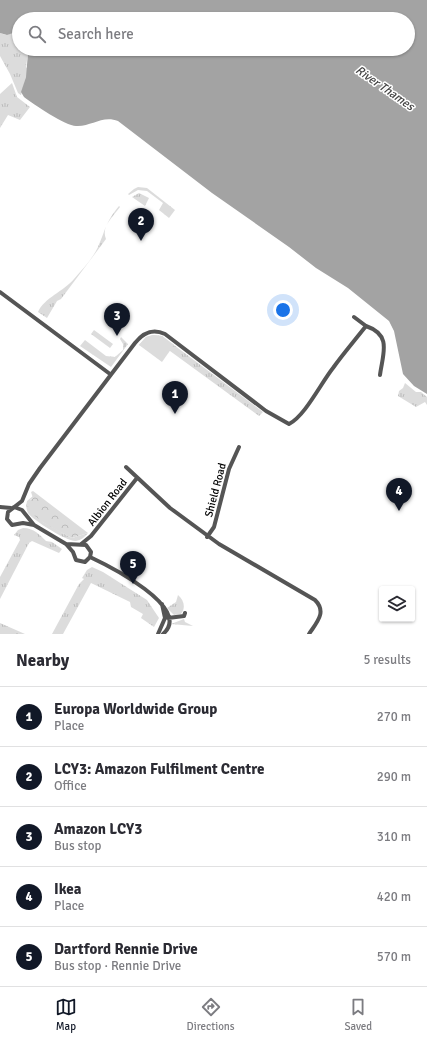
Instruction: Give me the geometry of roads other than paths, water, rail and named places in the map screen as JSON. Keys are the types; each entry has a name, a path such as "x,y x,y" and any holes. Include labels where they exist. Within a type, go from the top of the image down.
{"street":[{"path":"0,292 110,374"},
{"path":"354,317 366,326 375,329 381,334 384,340 380,375"},
{"path":"66,544 86,545 90,549 90,557 85,562 79,562 74,558 73,552 66,544 34,525 24,515 22,510 23,499 29,484 40,468 140,336 149,332 161,332 174,340 266,411 289,424 294,421 306,406 332,368 366,326"},
{"name":"Shield Road","path":"207,536 214,527 229,468 239,447"},
{"path":"126,467 170,508 207,536 315,600 320,605 320,617 309,634"},
{"name":"Albion Road","path":"79,545 91,536 137,478"},
{"path":"6,517 8,512 23,499"},
{"path":"0,508 22,510"},
{"path":"0,508 8,522 12,525 34,525"},
{"path":"20,524 24,520 24,515"},
{"name":"Albion Road","path":"90,549 91,536"},
{"path":"73,552 79,545"},
{"path":"90,557 113,568 141,587 165,607 167,628 162,634"},
{"path":"167,618 184,616 185,613"},
{"path":"158,634 167,618"}],"water":[{"name":"River Thames","path":"0,0 427,0 427,394 414,386 403,374 394,331 389,321 348,288 316,268 289,247 212,193 118,121 107,119 81,126 71,125 58,119 24,97 21,92 26,77 28,56 415,56 415,12 12,12 12,33 7,35 0,33"}],"place":[{"name":"LCY3: Amazon Fulfilment Centre","path":"141,241"},
{"name":"Amazon LCY3","path":"117,336"},
{"name":"Europa Worldwide Group","path":"175,414"},
{"name":"Ikea","path":"399,511"},
{"name":"Dartford Rennie Drive","path":"133,584"}]}
